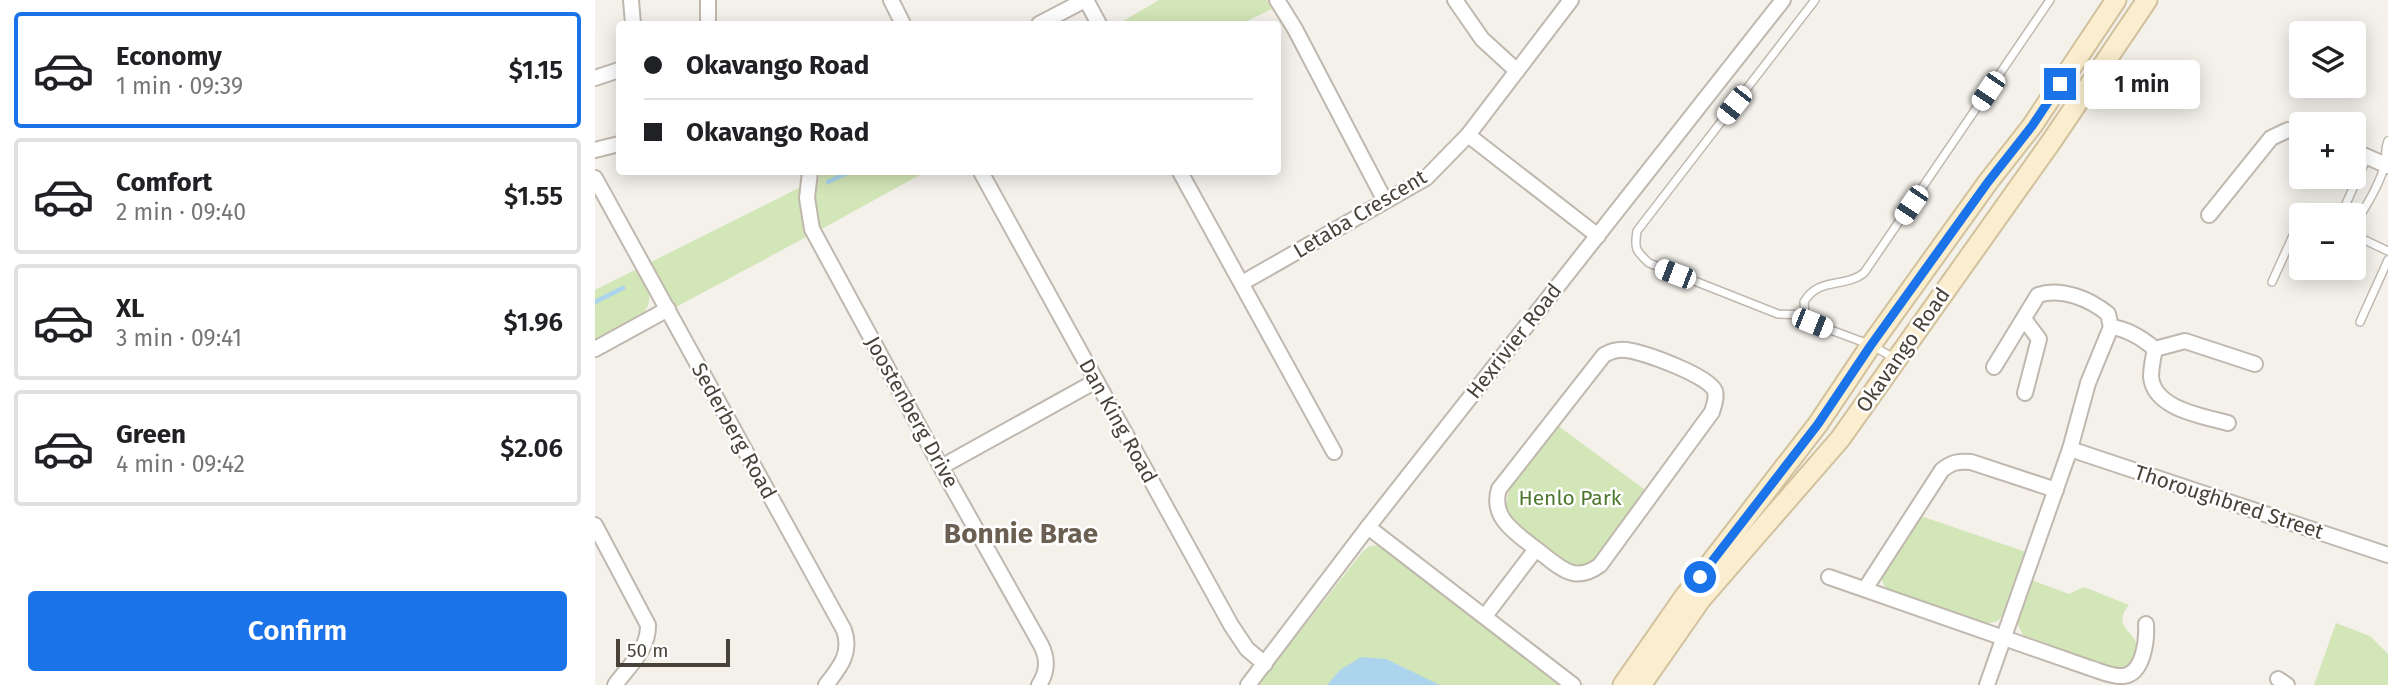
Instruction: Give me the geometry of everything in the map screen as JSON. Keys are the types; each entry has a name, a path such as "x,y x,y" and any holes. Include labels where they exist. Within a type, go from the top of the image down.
{"main road":[{"name":"Okavango Road","path":"1623,685 1685,596 1818,424 1988,182 2032,126 2116,0"},
{"name":"Okavango Road","path":"1641,685 1701,599 1840,439 2051,142 2147,0"}],"street":[{"path":"631,0 633,21"},
{"path":"708,0 708,21"},
{"path":"891,0 902,21"},
{"path":"1045,21 1085,0 1098,21"},
{"path":"1277,0 1295,29 1385,201"},
{"path":"1455,0 1482,39 1517,71"},
{"name":"Letaba Crescent","path":"1242,284 1426,178 1468,135 1571,0"},
{"name":"Hexrivier Road","path":"1248,685 1368,527 1783,0"},
{"path":"595,78 616,71"},
{"path":"2209,215 2271,138 2289,130"},
{"path":"1468,135 1598,236"},
{"path":"595,150 616,145"},
{"path":"2366,157 2386,166"},
{"name":"Joostenberg Drive","path":"810,175 807,198 812,229 1045,652 1046,669 1039,685"},
{"name":"Dan King Road","path":"983,175 1231,625 1247,649 1265,664"},
{"path":"1182,175 1334,452"},
{"name":"Sederberg Road","path":"595,178 844,630 847,643 845,657 826,685"},
{"path":"1987,685 2070,449 2088,383 2111,327 2108,314 2088,300 2053,292 2038,295 1994,367"},
{"path":"595,349 667,309"},
{"path":"2024,318 2039,339 2025,393"},
{"path":"2111,327 2126,330 2155,349"},
{"path":"2155,349 2185,341 2255,364"},
{"path":"2155,349 2151,377 2155,392 2185,411 2228,423"},
{"path":"1626,350 1689,372 1709,383 1715,392 1716,402 1711,412 1600,565 1584,574 1574,575 1537,549 1499,515 1499,489 1604,355 1611,351 1626,350"},
{"path":"941,467 1096,381"},
{"name":"Thoroughbred Street","path":"2070,449 2388,555"},
{"path":"1865,589 1949,464 1962,461 1971,463 2056,490"},
{"path":"595,525 648,625 647,640 643,648 614,685"},
{"path":"1368,527 1573,685"},
{"path":"1485,616 1537,549"},
{"path":"1829,577 2090,668 2125,676 2131,673 2147,642 2146,624"}],"lane":[{"path":"1805,315 1778,314 1649,264 1637,252 1635,242 1637,231 1815,0"},
{"path":"1896,360 1871,345 1812,323 1805,315 1804,302 1812,291 1821,285 1855,279 1864,273 2050,0"},
{"path":"2366,206 2386,166 2385,147 2388,141"},
{"path":"2366,241 2388,251"},
{"path":"2272,282 2289,244"},
{"path":"2360,322 2388,260"}],"green space":[{"path":"1159,0 1267,0 1272,9 1247,21 1123,21"},
{"path":"819,175 920,175 820,230 814,213"},
{"path":"803,186 801,209 808,236 674,308 649,263"},
{"path":"637,269 649,294 645,311 631,324 595,342 595,290"},
{"name":"Henlo Park","path":"1557,425 1648,492 1594,563 1578,567 1568,563 1513,520 1506,505 1509,489"},
{"path":"1921,516 2026,552 2004,614 1998,621 1986,624 1891,591 1884,585 1883,572"},
{"path":"1380,545 1564,685 1258,685 1363,551 1370,546"},
{"path":"2031,580 2069,594 2084,587 2129,605 2122,618 2123,623 2138,647 2130,665 2115,669 2023,635 2018,619"},
{"path":"2336,623 2370,636 2388,654 2388,685 2314,685"}],"water":[{"path":"1361,657 1386,659 1440,685 1327,685 1340,670"}],"waterway":[{"path":"828,182 843,175"},
{"path":"595,302 623,288"}],"district":[{"name":"Bonnie Brae","path":"1021,533"}],"route":[{"path":"1700,577 1818,424 1871,345 2060,84"}]}
